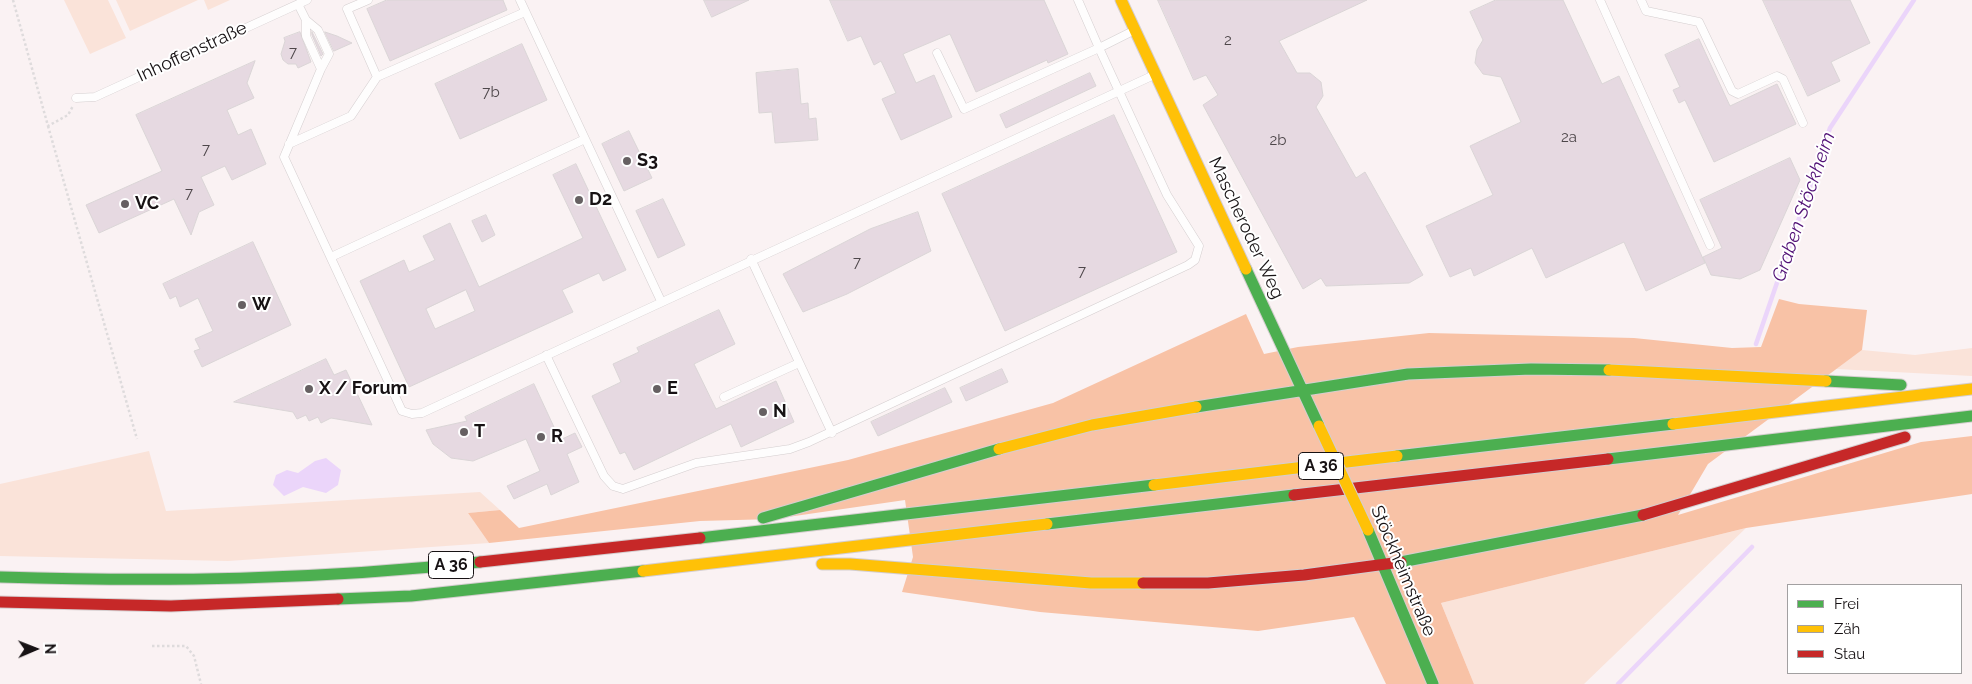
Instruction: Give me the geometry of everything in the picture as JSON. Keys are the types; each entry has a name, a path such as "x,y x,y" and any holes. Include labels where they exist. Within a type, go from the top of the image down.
{"main road":[{"name":"Mascheroder Weg","path":"1121,0 1133,31 1341,471"},
{"path":"669,542 838,498 929,469 1071,430 1129,418 1407,374 1502,369 1622,370 1802,381 1972,388"},
{"name":"A 36","path":"0,577 104,580 242,579 408,570 669,542 1972,388"},
{"name":"A 36","path":"0,602 171,606 411,596 689,566 1972,416"},
{"path":"689,566 850,564 1091,583 1168,584 1304,575 1383,564 1644,515 1716,495 1865,448 1972,425"},
{"name":"Stöckheimstraße","path":"1341,471 1383,564 1433,684"}],"lane":[{"name":"Inhoffenstraße","path":"76,98 95,97 307,0"},
{"path":"368,0 347,9 377,77"},
{"path":"520,0 661,301"},
{"path":"546,355 595,462 613,486 633,487 669,472 722,458 790,449 832,433 1195,260 1199,246 1196,238 1167,195 1078,0"},
{"path":"1600,0 1710,245"},
{"path":"1641,0 1646,11 1699,22 1732,91 1738,94 1777,76 1782,79 1803,123"},
{"path":"298,4 306,20 318,30 329,54 288,144 284,157 402,411 412,414 422,413 751,259 1154,75"},
{"path":"288,144 351,116 377,77 525,12"},
{"path":"306,20 306,36 321,69"},
{"path":"937,53 964,109 1133,31"},
{"path":"331,257 585,139"},
{"path":"751,259 832,433"},
{"path":"724,397 799,363"}],"path":[{"path":"13,0 137,439"},
{"path":"48,126 68,116 76,98"},
{"path":"152,646 186,646 194,656 201,684"}],"shaded area":[{"path":"64,0 108,0 126,38 90,54"},
{"path":"116,0 198,0 130,31"},
{"path":"204,0 230,0 208,10"},
{"path":"1779,299 1799,304 1867,310 1862,350 1708,464 1678,515 1921,442 1972,436 1972,494 1746,528 1441,603 1474,684 1386,684 1354,617 1258,631 1040,612 902,592 913,557 905,500 774,519 700,521 489,543 468,513 500,510 519,528 848,460 1053,403 1246,314 1264,354 1298,347 1429,333 1634,338 1732,348 1761,347"},
{"path":"1972,348 1972,376 1836,369 1862,350 1915,355"},
{"path":"149,451 166,511 480,492 500,510 468,513 489,543 228,561 0,556 0,484"},
{"path":"326,458 341,470 338,485 326,493 303,487 284,496 273,485 276,475 287,470 298,473 315,461"},
{"path":"1746,528 1584,684 1474,684 1441,603"}],"building":[{"path":"387,0 503,0 507,10 390,61 367,9"},
{"path":"704,0 749,0 712,17"},
{"path":"830,0 1044,0 1068,54 1048,63 1047,60 976,92 950,34 903,54 916,83 934,75 952,117 901,140 882,99 896,93 881,61 874,65 861,36 848,41"},
{"path":"1158,0 1367,0 1279,41 1297,73 1310,73 1321,82 1323,96 1316,107 1356,178 1365,172 1423,275 1409,283 1326,286 1321,278 1303,289 1203,105 1218,95 1206,75 1194,80"},
{"path":"1496,0 1563,0 1602,84 1619,76 1705,263 1646,291 1624,242 1546,278 1532,248 1474,276 1471,268 1450,277 1426,226 1493,195 1470,146 1521,122 1501,77 1483,74 1475,63 1477,50 1483,40 1470,12"},
{"path":"1763,0 1850,0 1870,43 1831,62 1840,81 1808,96"},
{"path":"300,32 311,62 298,68 296,64 288,64 283,60 281,54 285,41 284,38"},
{"path":"312,32 323,54 321,56 312,35"},
{"path":"325,32 337,36 352,43 334,51"},
{"path":"1699,39 1730,106 1777,84 1796,124 1714,162 1685,100 1679,103 1673,90 1680,87 1665,55"},
{"path":"522,44 547,100 460,139 435,84"},
{"path":"255,61 247,83 254,98 227,110 238,135 251,129 266,164 232,180 225,166 201,177 214,205 199,212 191,235 174,199 99,233 86,205 162,171 136,115"},
{"path":"798,69 801,104 808,103 809,119 816,118 818,140 775,143 772,112 759,113 756,73"},
{"path":"1090,73 1096,86 1006,128 1000,115"},
{"path":"1114,115 1177,252 1005,331 942,194"},
{"name":"S3","path":"629,131 652,178 624,191 602,144"},
{"path":"1790,158 1800,180 1760,270 1740,279 1711,275 1703,257 1722,248 1700,200"},
{"path":"576,164 626,270 603,281 599,273 562,290 573,312 409,387 360,281 404,260 409,272 435,260 423,236 450,223 479,287 583,238 553,175","holes":["466,290 475,311 435,329 426,309"]},
{"path":"663,199 685,245 658,258 636,211"},
{"path":"918,212 931,251 847,294 803,312 783,274 870,229"},
{"path":"486,215 495,235 482,242 472,221"},
{"name":"W","path":"253,242 291,325 202,367 194,351 200,349 195,339 213,331 198,298 180,307 176,296 170,299 163,284"},
{"name":"E","path":"719,310 735,344 694,364 716,409 776,381 794,422 741,447 731,424 634,470 625,452 620,454 592,396 621,382 613,364 639,352 637,348"},
{"name":"X / Forum","path":"326,359 334,375 346,370 372,425 331,418 321,423 318,417 309,421 306,415 297,419 293,412 234,402"},
{"path":"1002,369 1008,382 966,401 960,388"},
{"path":"534,384 560,440 575,433 582,447 567,454 579,482 551,495 547,484 514,499 507,486 540,471 526,439 473,461 451,458 433,444 426,430 467,421 465,417"},
{"path":"945,388 952,402 878,436 871,422"}],"waterway":[{"name":"Graben Stöckheim","path":"1756,344 1830,128 1914,0"},
{"name":"Graben Stöckheim","path":"1618,684 1752,547"}],"traffic: fast":[{"path":"1246,269 1319,426"},
{"path":"1196,407 1408,374 1531,369 1609,370"},
{"path":"1826,381 1901,385"},
{"path":"1608,459 1972,416"},
{"path":"1397,456 1673,424"},
{"path":"763,518 999,449"},
{"path":"700,538 1154,485"},
{"path":"1047,524 1294,495"},
{"path":"1401,562 1643,515"},
{"path":"1368,530 1433,684"},
{"path":"0,577 61,579 240,578 360,573 480,562"},
{"path":"338,599 411,596 643,571"}],"traffic: slow":[{"path":"1121,0 1246,269"},
{"path":"1609,370 1826,381"},
{"path":"1673,424 1972,389"},
{"path":"999,449 1092,425 1196,407"},
{"path":"1319,426 1368,530"},
{"path":"1154,485 1397,456"},
{"path":"643,571 1047,524"},
{"path":"822,564 850,564 1091,583 1143,583"}],"traffic: jam":[{"path":"1643,515 1905,437"},
{"path":"1294,495 1608,459"},
{"path":"480,562 700,538"},
{"path":"1143,583 1208,583 1304,575 1401,562"},
{"path":"0,602 171,606 338,599"}],"place":[{"name":"S3","path":"627,161"},
{"name":"D2","path":"579,200"},
{"name":"VC","path":"125,204"},
{"name":"W","path":"242,305"},
{"name":"X / Forum","path":"309,389"},
{"name":"E","path":"657,389"},
{"name":"N","path":"763,412"},
{"name":"T","path":"464,432"},
{"name":"R","path":"541,437"}]}
